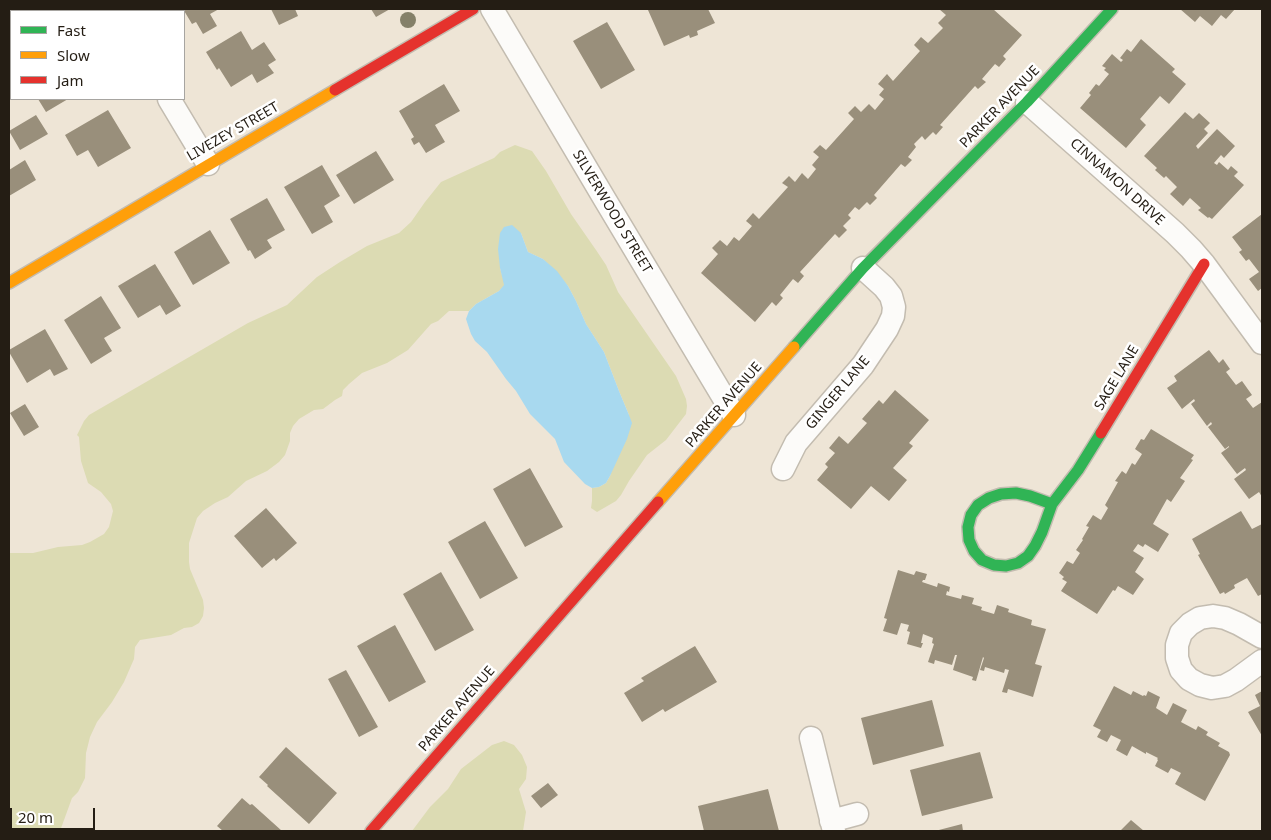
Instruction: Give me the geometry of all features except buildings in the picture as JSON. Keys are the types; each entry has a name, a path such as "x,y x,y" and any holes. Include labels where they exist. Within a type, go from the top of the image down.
{"street":[{"name":"LIVEZEY STREET","path":"9,283 473,9"},
{"name":"SILVERWOOD STREET","path":"492,9 734,415"},
{"name":"PARKER AVENUE","path":"371,831 863,268 1027,102 1112,9"},
{"path":"170,100 208,164"},
{"name":"CINNAMON DRIVE","path":"1027,102 1191,249 1262,343"},
{"name":"SAGE LANE","path":"1052,504 1016,493 1001,494 988,498 978,505 971,515 968,528 969,540 974,551 982,560 994,565 1006,566 1018,563 1028,556 1042,532 1052,504 1078,470 1204,264"},
{"name":"GINGER LANE","path":"783,469 796,443 864,365 893,316 894,307 891,296 863,268"},
{"path":"1262,637 1239,624 1225,618 1213,616 1200,618 1190,624 1181,633 1177,645 1177,658 1181,670 1189,679 1200,686 1212,688 1225,686 1262,661"},
{"path":"811,738 833,826 857,814"}],"green space":[{"path":"515,145 532,151 571,214 606,265 618,292 676,376 686,399 686,414 666,440 647,455 616,501 597,512 591,508 592,488 606,483 610,476 629,415 604,352 586,324 568,286 543,259 528,252 521,233 500,268 505,285 499,291 476,304 469,311 449,311 438,321 431,324 408,350 387,363 362,373 343,390 342,396 323,409 314,410 299,419 290,433 290,441 285,455 279,462 267,471 246,481 228,497 203,511 197,518 189,543 189,562 203,600 203,616 199,623 171,635 140,640 135,647 134,659 124,682 97,722 90,737 86,753 85,778 78,792 72,798 60,831 9,831 9,553 33,553 58,547 82,545 104,534 109,527 113,511 111,504 101,492 88,483 81,461 79,437 77,435 84,421 89,415 248,323 287,305 317,277 340,262 367,246 399,233 411,222 441,182 494,158 500,152"},
{"path":"504,741 514,745 522,755 527,767 526,779 519,789 526,812 523,831 412,831 430,807 448,789 461,769 492,745"}],"water":[{"path":"512,225 521,233 528,252 543,259 557,271 568,286 586,324 604,352 632,423 627,439 610,476 606,483 599,487 592,488 585,484 564,462 555,439 530,414 516,391 487,352 475,341 466,319 469,311 476,304 499,291 504,285 498,249 500,233 504,227"}],"traffic: fast":[{"path":"794,347 863,268 1027,102 1112,9"},
{"path":"1052,504 1016,493 1001,494 989,498 978,505 971,515 968,527 969,540 974,551 982,560 994,565 1006,566 1018,563 1028,556 1042,532 1052,504 1078,470 1101,433"}],"traffic: slow":[{"path":"9,283 335,90"},
{"path":"658,502 794,347"}],"traffic: jam":[{"path":"335,90 473,9"},
{"path":"1101,433 1204,264"},
{"path":"371,831 658,502"}]}
